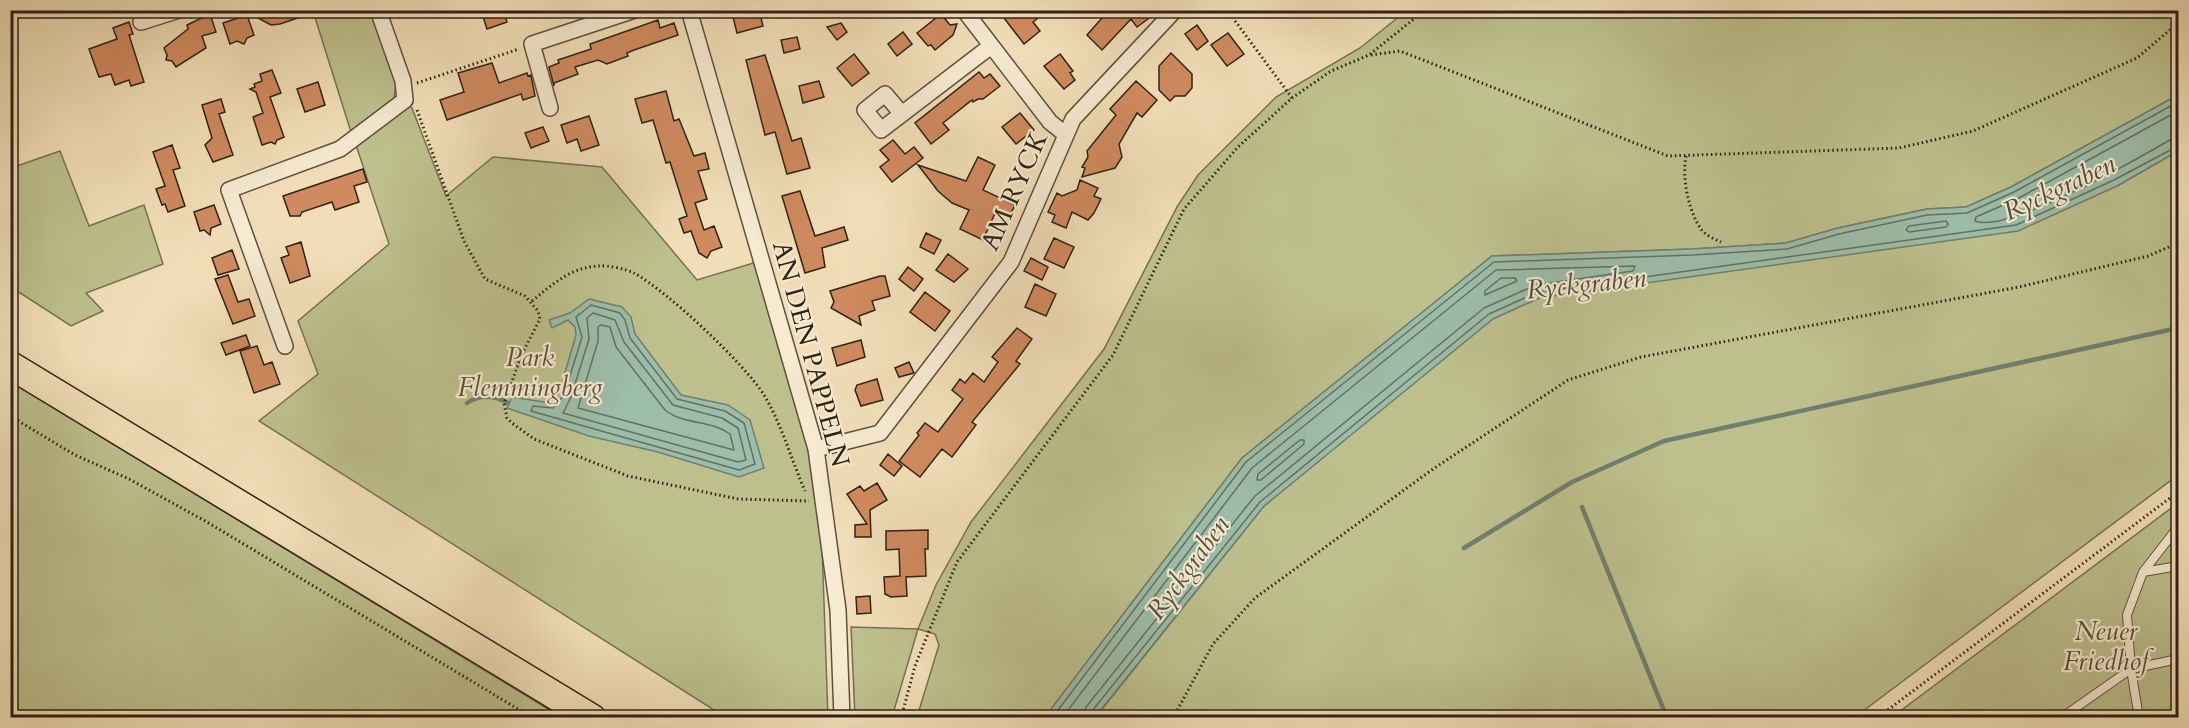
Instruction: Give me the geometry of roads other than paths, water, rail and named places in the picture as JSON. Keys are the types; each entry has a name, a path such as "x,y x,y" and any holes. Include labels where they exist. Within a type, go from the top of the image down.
{"highway":[{"path":"10,365 592,717"}],"street":[{"path":"141,22 179,10"},
{"path":"285,346 229,190 340,149 405,93 378,10"},
{"path":"550,108 532,44 635,10"},
{"name":"AN DEN PAPPELN","path":"689,10 816,449 816,499 838,610 842,717"},
{"path":"964,10 1050,122 1065,134"},
{"name":"AM RYCK","path":"816,449 880,433 1011,262 1073,119 1174,10"},
{"path":"902,114 991,46"}],"lane":[{"path":"2139,717 2131,669 2127,615 2142,572 2178,527"},
{"path":"2142,572 2178,566"},
{"path":"2061,717 2131,669 2178,659"}],"water":[{"name":"Ryckgraben","path":"2178,95 2178,151 2117,186 2018,231 1539,298 1493,319 1264,506 1095,717 1045,717 1242,458 1492,256 1692,249 1786,243 1838,228 1927,209 1966,207 2011,187"},
{"path":"589,299 622,307 631,317 635,334 681,395 728,405 750,420 764,468 739,477 658,452 589,436 507,408 512,397 550,403 559,393 576,335 575,327 568,320 552,328 549,320 570,313"}],"waterway":[{"path":"1464,548 1572,482 1664,441 2178,328"},
{"path":"467,403 477,398 487,397 508,403"},
{"path":"1582,507 1667,718"}],"park label":[{"name":"Park Flemmingberg","path":"530,372"},
{"name":"Neuer Friedhof","path":"2106,646"}]}
